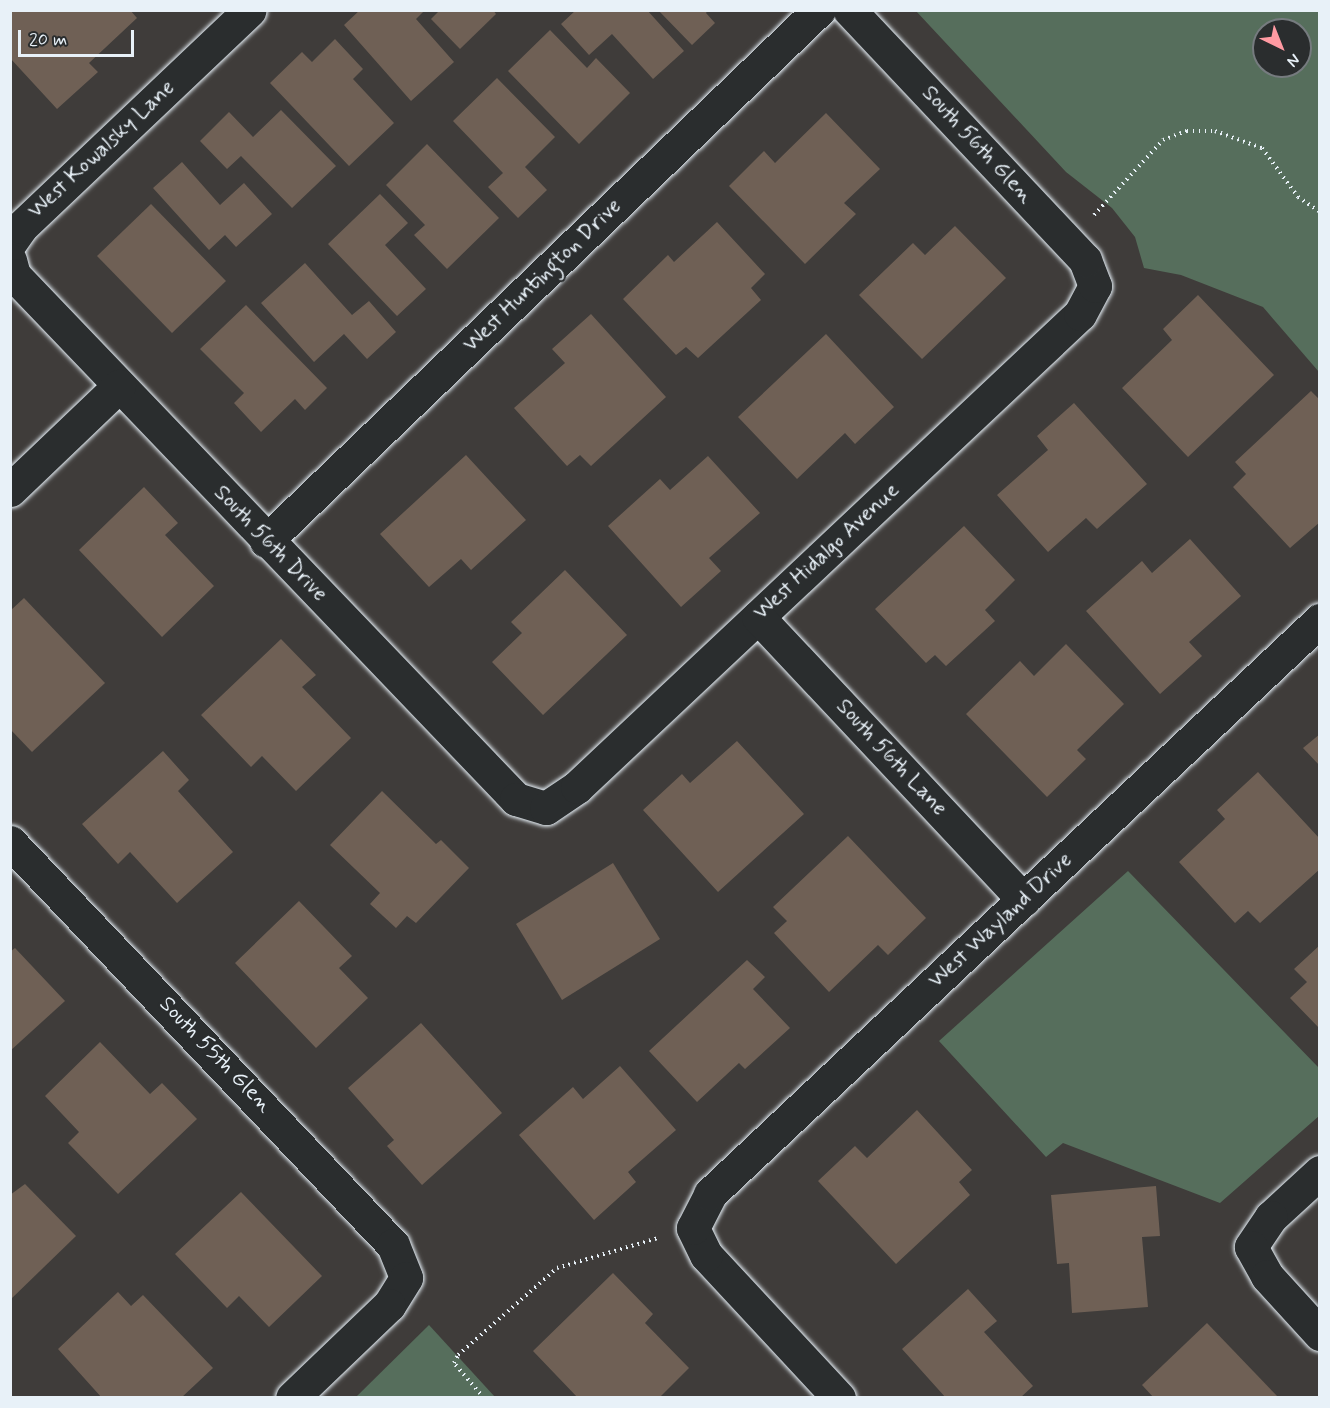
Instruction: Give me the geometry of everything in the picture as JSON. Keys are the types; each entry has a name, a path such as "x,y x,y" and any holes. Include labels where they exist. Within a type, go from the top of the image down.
{"street":[{"name":"West Kowalsky Lane","path":"10,243 21,227 250,10"},
{"name":"West Huntington Drive","path":"266,541 819,10"},
{"name":"South 56th Glen","path":"849,10 1069,242 1085,260 1095,286"},
{"name":"South 56th Drive","path":"10,260 14,275 266,541 516,799 546,808"},
{"name":"West Hidalgo Avenue","path":"546,808 577,787 1080,314 1095,286"},
{"path":"10,490 119,386"},
{"name":"South 56th Lane","path":"758,617 1024,900"},
{"name":"West Wayland Drive","path":"693,1228 710,1194 1320,620"},
{"name":"South 55th Glen","path":"10,843 393,1245 405,1278 389,1305 292,1398"},
{"path":"1320,1172 1271,1217 1251,1246 1267,1276 1320,1334"},
{"path":"693,1228 706,1255 839,1398"}],"path":[{"path":"1069,242 1142,159 1163,140 1187,131 1215,131 1262,148 1298,197 1320,212"},
{"path":"484,1398 454,1363 557,1268 693,1228"}],"green space":[{"path":"916,11 1319,11 1319,372 1263,307 1181,275 1144,268 1135,237 1112,208 1066,172"},
{"path":"1128,871 1319,1068 1319,1116 1220,1203 1063,1143 1046,1157 939,1041"},
{"path":"429,1325 495,1397 356,1397"}],"building":[{"path":"10,10 130,10 137,18 89,63 98,72 57,109 10,58"},
{"path":"360,10 425,10 416,19 454,62 411,101 344,25"},
{"path":"440,10 493,10 496,14 460,49 431,19"},
{"path":"576,10 647,10 684,51 653,79 612,34 589,55 561,24"},
{"path":"658,10 708,10 706,13 715,23 692,45"},
{"path":"550,30 587,68 596,58 630,93 579,144 508,71"},
{"path":"335,39 363,69 353,79 394,123 349,166 270,83 302,52 312,62"},
{"path":"497,78 555,137 525,167 547,190 518,218 488,187 503,173 453,121"},
{"path":"281,110 336,166 292,208 241,156 227,169 200,141 229,112 253,137"},
{"path":"826,113 880,169 844,203 856,214 805,264 729,186 764,151 775,163"},
{"path":"427,144 499,218 447,269 414,235 425,225 386,185"},
{"path":"182,162 220,205 244,183 272,214 236,247 225,235 209,250 153,188"},
{"path":"380,194 408,223 385,245 426,289 397,316 328,244"},
{"path":"151,204 226,281 172,333 97,256"},
{"path":"717,222 765,274 751,288 761,300 698,358 686,347 676,355 623,299 668,255 674,262"},
{"path":"955,226 1006,278 922,359 859,295 913,243 925,255"},
{"path":"305,263 352,315 369,301 396,332 367,359 344,334 314,362 261,303"},
{"path":"1198,295 1274,375 1188,457 1122,388 1172,340 1163,329"},
{"path":"246,305 327,388 305,410 295,399 261,432 234,403 244,393 200,349"},
{"path":"591,314 666,397 591,466 580,455 567,466 514,408 565,363 552,349"},
{"path":"826,334 894,407 855,444 845,433 797,479 738,417"},
{"path":"1311,391 1320,400 1320,522 1290,548 1233,487 1246,474 1235,462"},
{"path":"1074,403 1147,484 1097,529 1086,518 1048,552 997,495 1048,450 1037,436"},
{"path":"466,455 526,520 471,570 461,559 429,587 380,534"},
{"path":"708,456 760,513 709,558 721,571 681,607 608,526 660,479 670,490"},
{"path":"144,487 178,523 165,535 214,586 162,637 79,550"},
{"path":"964,526 1015,580 985,610 995,621 946,666 935,655 926,663 875,609"},
{"path":"1190,539 1241,596 1189,642 1202,656 1160,694 1086,611 1142,561 1152,573"},
{"path":"565,570 627,635 543,715 492,662 522,633 511,622"},
{"path":"24,598 105,683 32,752 10,729 10,611"},
{"path":"281,639 316,675 302,687 351,738 296,791 262,756 251,767 201,715"},
{"path":"1066,644 1124,704 1077,750 1086,759 1047,797 966,714 1020,661 1034,676"},
{"path":"1320,734 1320,766 1303,748"},
{"path":"737,741 804,814 718,892 643,810 682,774 690,783"},
{"path":"163,751 189,780 178,791 233,852 177,903 130,852 118,864 82,824"},
{"path":"1258,772 1320,839 1320,869 1260,923 1248,911 1235,923 1179,862 1225,819 1217,810"},
{"path":"382,791 436,844 441,840 469,868 416,923 407,916 396,928 370,904 380,893 330,845"},
{"path":"848,836 926,918 888,955 878,945 829,992 774,933 787,921 773,907"},
{"path":"613,863 660,939 562,1000 516,924"},
{"path":"299,901 352,956 339,968 368,998 316,1048 235,963"},
{"path":"1320,945 1320,1029 1290,998 1307,982 1294,969"},
{"path":"15,948 65,1001 10,1051 10,952"},
{"path":"747,960 765,977 753,989 790,1028 745,1069 739,1063 697,1102 649,1051"},
{"path":"421,1023 502,1113 422,1185 387,1146 394,1140 348,1088"},
{"path":"100,1042 150,1094 162,1083 197,1119 118,1194 68,1143 79,1132 45,1096"},
{"path":"620,1066 676,1130 628,1172 636,1182 594,1220 519,1135 573,1087 583,1099"},
{"path":"917,1110 972,1170 959,1182 970,1195 896,1264 818,1181 855,1146 867,1158"},
{"path":"25,1184 76,1236 10,1300 10,1195"},
{"path":"1156,1186 1160,1236 1142,1237 1148,1307 1072,1313 1069,1263 1057,1264 1051,1195"},
{"path":"241,1192 322,1276 269,1327 239,1296 227,1308 175,1254"},
{"path":"613,1273 653,1314 645,1323 689,1368 659,1398 578,1398 533,1351"},
{"path":"968,1289 997,1321 984,1332 1033,1386 1020,1398 946,1398 902,1349"},
{"path":"118,1292 131,1306 143,1295 213,1368 181,1398 102,1398 58,1349"},
{"path":"1207,1323 1279,1398 1154,1398 1142,1385"}]}
